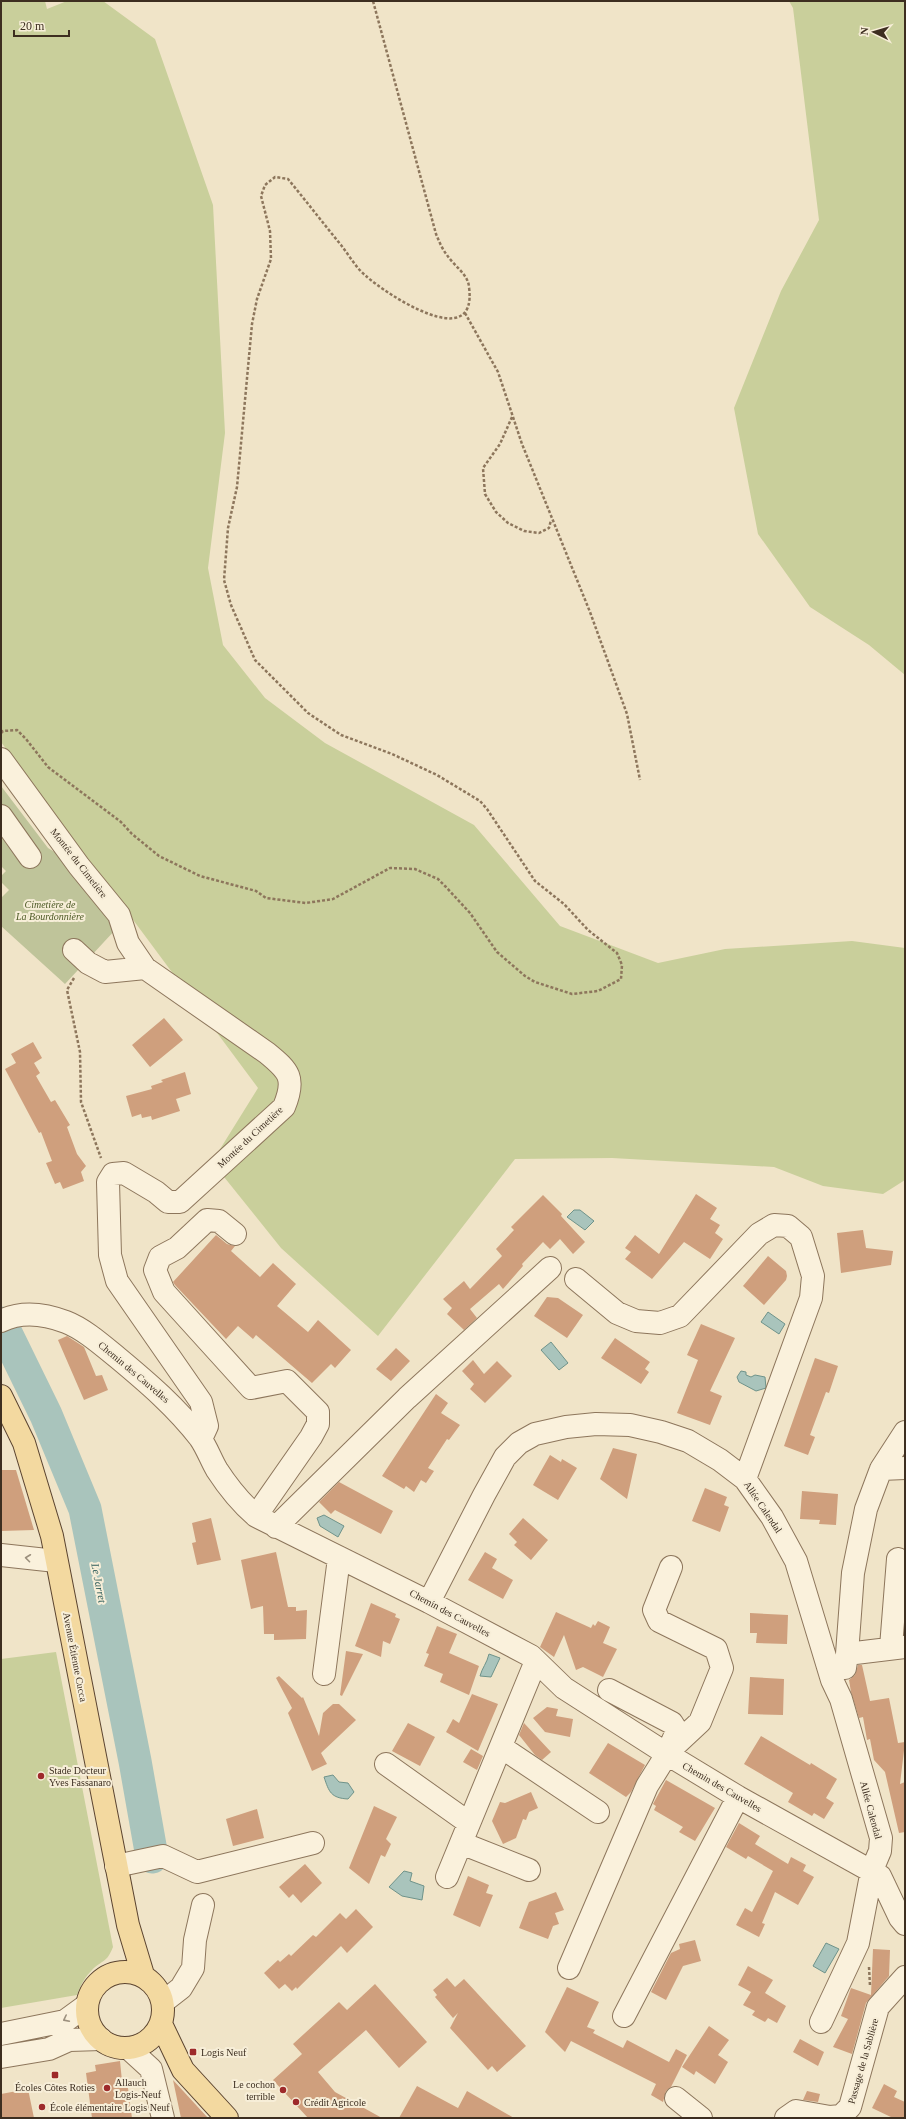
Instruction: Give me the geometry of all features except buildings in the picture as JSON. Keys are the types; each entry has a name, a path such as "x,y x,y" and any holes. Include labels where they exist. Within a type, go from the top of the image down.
{"main road":[{"name":"Avenue Étienne Cucca","path":"1,1396 24,1443 52,1536 128,1925 143,1975"},
{"path":"107,1976 124,1950 128,1925"},
{"path":"134,2047 156,2033 164,2014 163,2002 158,1990 143,1975 131,1972 119,1972 107,1976 97,1983 91,1993 87,2005 88,2018 92,2029 100,2039 109,2044 134,2047 183,2070"},
{"path":"161,2024 183,2070 227,2118"}],"street":[{"name":"Montée du Cimetière","path":"1,759 79,866 119,915 128,944 145,968 285,1067 290,1082 289,1093 284,1106 180,1202 168,1202 156,1192 124,1173 113,1174"},
{"path":"1,816 30,857"},
{"path":"74,950 88,963 105,972 145,968"},
{"path":"113,1174 108,1182 110,1255 117,1281 201,1402 206,1426 201,1439"},
{"path":"235,1234 219,1221 207,1220 178,1248 160,1258 155,1270 164,1292 251,1388 287,1381 318,1412 318,1424 311,1437 256,1516"},
{"path":"576,1278 617,1313 636,1321 660,1323 680,1316 759,1234 774,1225 788,1226 801,1237 813,1276 811,1298 745,1479"},
{"path":"276,1527 407,1398 550,1268"},
{"name":"Chemin des Cauvelles","path":"5,1319 31,1314 46,1316 67,1322 99,1343 170,1402 201,1439 217,1470 241,1502 256,1516 429,1602 531,1656 564,1688 667,1754 738,1797 872,1870 880,1876 900,1918 905,1924"},
{"name":"Allée Calendal","path":"429,1602 505,1457 519,1443 535,1434 566,1427 588,1425 630,1425 688,1441 720,1460 745,1479 772,1517 796,1561 832,1680 841,1699 881,1838 880,1851 872,1870 858,1943 821,2022"},
{"path":"841,1699 847,1654 853,1573 866,1509 881,1469 905,1432"},
{"path":"881,1469 905,1468"},
{"path":"1,1555 56,1561"},
{"path":"324,1674 339,1558"},
{"path":"847,1654 898,1647 898,1559"},
{"path":"667,1754 700,1722 722,1668 716,1649 659,1621 654,1610 671,1567"},
{"path":"447,1877 536,1661"},
{"path":"570,1968 648,1786 667,1754 677,1731 672,1723 609,1690"},
{"path":"501,1747 598,1812"},
{"path":"386,1764 469,1823"},
{"path":"624,2016 738,1797"},
{"path":"116,1866 163,1856 196,1872 313,1843"},
{"path":"461,1843 529,1870"},
{"path":"163,2002 181,1988 193,1968 195,1940 203,1905"},
{"name":"Passage de la Sablière","path":"796,2116 841,2116 850,2107 878,2007 905,1977"},
{"path":"1,2034 65,2021 87,2005"},
{"path":"2,2057 56,2046 69,2040 100,2039"},
{"path":"134,2047 151,2069 163,2118"},
{"path":"676,2098 701,2118"}],"path":[{"path":"1,733 3,731 17,730 48,767 121,822 137,838 159,856 200,876 256,891 266,898 306,904 333,899 390,868 415,869 438,879 470,913 497,952 525,976 535,982 572,994 598,991 622,980 622,965 617,953 588,930 564,904 535,882 487,809 480,802 437,775 392,754 341,735 308,713 278,684 255,660 231,605 224,580 228,528 237,488 252,324 257,299 271,260 270,232 261,196 265,185 275,177 288,179 365,276 396,298 443,320 455,320 465,313 469,300 469,286 463,274 446,255 436,234 373,1"},
{"path":"465,313 498,372 551,519 590,612 627,714 640,780"},
{"path":"513,416 500,444 483,468 485,494 496,512 508,523 524,531 539,533 549,528 551,519"},
{"path":"70,982 67,990 80,1052 81,1102 103,1165 113,1174"}],"green space":[{"path":"1,1 45,1 47,9 67,1 103,1 155,39 213,205 225,433 208,568 223,645 265,698 325,743 474,825 560,926 658,963 725,949 852,941 905,948 905,1180 883,1194 823,1186 774,1167 612,1158 515,1159 378,1336 281,1248 212,1162 258,1088 1,742"},
{"path":"789,1 905,1 905,675 869,645 810,607 758,534 734,408 781,291 819,220 793,8"},
{"name":"Cimetière de La Bourdonnière","path":"1,786 48,848 68,860 116,929 65,984 1,926 1,898 9,890 1,882 1,876 6,871 1,866"},
{"name":"Stade Docteur Yves Fassanaro","path":"56,1652 113,1947 106,1959 87,1976 77,1995 1,2008 1,1659"}],"water":[{"path":"574,1210 580,1210 594,1221 585,1230 567,1217"},
{"path":"768,1312 785,1324 779,1334 761,1322"},
{"path":"551,1342 568,1363 559,1370 541,1350"},
{"path":"741,1371 746,1372 746,1375 751,1377 755,1375 765,1377 766,1388 756,1391 739,1382 737,1377"},
{"path":"324,1515 344,1526 338,1537 320,1526 317,1518"},
{"path":"489,1654 500,1658 491,1677 480,1676 487,1660"},
{"path":"333,1775 339,1782 348,1783 354,1792 348,1799 334,1796 327,1787 324,1777"},
{"path":"404,1871 412,1873 410,1881 424,1886 422,1900 402,1896 389,1887"},
{"path":"826,1943 839,1949 825,1973 813,1966"}],"waterway":[{"name":"Le Jarret","path":"1,1323 46,1415 85,1509 135,1761 152,1857"}],"place":[{"name":"Stade Docteur Yves Fassanaro","path":"41,1776"},
{"name":"Logis Neuf","path":"193,2052"},
{"name":"Écoles Côtes Roties","path":"55,2075"},
{"name":"Allauch Logis-Neuf","path":"107,2088"},
{"name":"Le cochon terrible","path":"283,2090"},
{"name":"Crédit Agricole","path":"296,2102"},
{"name":"École élémentaire Logis Neuf","path":"42,2107"}]}
